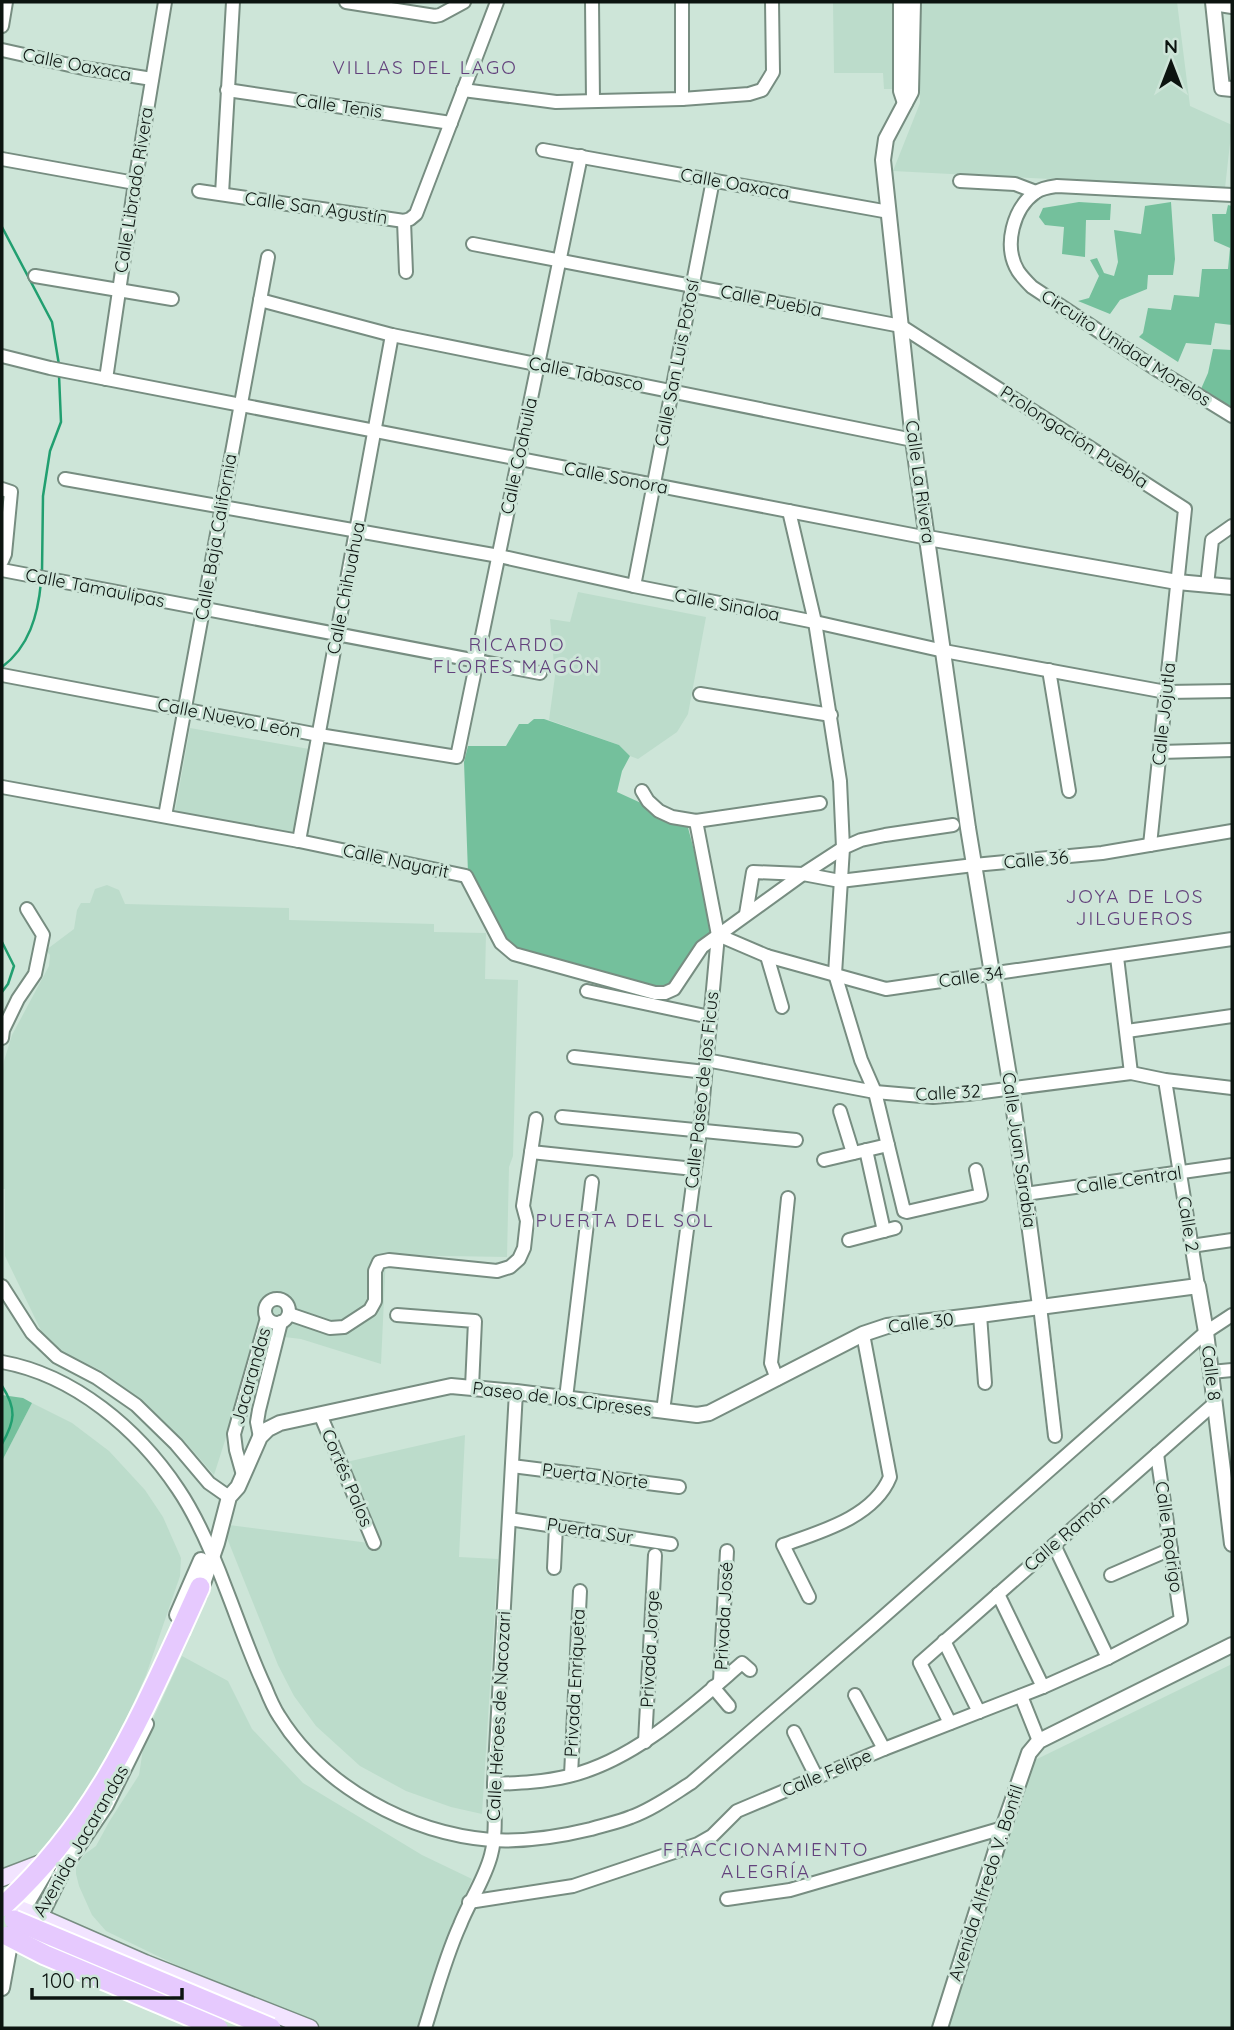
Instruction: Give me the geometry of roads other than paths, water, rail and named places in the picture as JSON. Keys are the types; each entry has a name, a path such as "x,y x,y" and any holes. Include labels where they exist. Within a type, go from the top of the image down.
{"main road":[{"path":"200,1587 141,1716 87,1811 55,1852 2,1905 53,1936 271,2028"},
{"path":"60,1861 2,1878 23,1917 117,1951 143,1956 313,2026"},
{"path":"8,1938 194,2028"},
{"path":"8,1938 218,2028"}],"street":[{"path":"2,26 6,2"},
{"name":"Calle Librado Rivera","path":"106,379 165,2"},
{"name":"Calle San Agustín","path":"233,2 222,194 404,221 416,214 497,2"},
{"path":"346,2 435,16 464,2"},
{"path":"592,2 593,101"},
{"path":"682,2 682,99"},
{"path":"463,90 556,102 682,99 749,94 762,90 773,72 772,2"},
{"name":"Calle La Rivera","path":"901,2 907,74"},
{"name":"Calle La Rivera","path":"913,2 907,74 901,91 905,103 886,139 884,150 914,440 974,865"},
{"path":"1227,88 1213,3 1232,7"},
{"name":"Calle Oaxaca","path":"2,50 83,68 152,79"},
{"name":"Calle Tenis","path":"227,90 451,123"},
{"name":"Calle Oaxaca","path":"542,150 889,212"},
{"name":"Calle Coahuila","path":"457,757 581,156"},
{"path":"2,159 135,183"},
{"name":"Calle San Luis Potosí","path":"634,586 713,180"},
{"path":"960,181 1015,184 1036,192 1057,186 1232,195"},
{"path":"199,191 222,194"},
{"name":"Circuito Unidad Morelos","path":"1036,192 1023,205 1012,228 1011,249 1017,269 1032,287 1232,416"},
{"path":"404,221 406,272"},
{"name":"Calle Puebla","path":"473,244 901,326"},
{"name":"Calle Baja California","path":"164,817 268,257"},
{"path":"35,276 172,299"},
{"name":"Calle Tabasco","path":"260,300 392,335 914,440"},
{"name":"Prolongación Puebla","path":"901,326 1185,509 1177,582"},
{"name":"Calle Chihuahua","path":"299,841 392,335"},
{"name":"Calle Sonora","path":"2,356 70,372 928,538 1177,582 1232,587"},
{"name":"Calle Sinaloa","path":"65,479 499,556 815,622 944,652 1166,692 1232,691"},
{"name":"Calle Tamaulipas","path":"3,556 6,490"},
{"path":"789,511 815,622 840,781 843,848 835,974 861,1060 875,1092 904,1211 981,1195 976,1170"},
{"path":"1207,585 1212,540 1232,526"},
{"name":"Calle Tamaulipas","path":"2,570 540,673"},
{"name":"Calle Jojutla","path":"1150,845 1177,582"},
{"path":"1049,670 1069,791"},
{"name":"Calle Nuevo León","path":"2,675 318,736 457,757"},
{"path":"700,694 831,715"},
{"path":"1160,752 1232,750"},
{"name":"Calle Nayarit","path":"2,788 299,841 466,876 500,943 514,954 643,990 665,993 674,989 702,947 718,935"},
{"path":"642,791 659,811 672,817 696,821 820,803"},
{"name":"Calle Paseo de los Ficus","path":"663,1411 699,1131 718,935 696,821"},
{"path":"718,935 843,848 885,835 953,825"},
{"name":"Calle 36","path":"746,914 753,872 803,874 840,881 1102,853 1232,831"},
{"name":"Calle Juan Sarabia","path":"974,865 1011,1088 1055,1436"},
{"path":"2,1038 3,1030 18,999 35,974 41,946 43,935 27,909"},
{"name":"Calle 34","path":"718,935 767,956 886,989 1232,939"},
{"path":"767,956 782,1007"},
{"path":"1117,957 1131,1073"},
{"path":"587,991 710,1017"},
{"path":"1127,1031 1232,1016"},
{"name":"Calle 32","path":"574,1057 705,1066 875,1092 933,1097 1131,1073 1232,1088"},
{"name":"Calle 2","path":"1165,1080 1198,1286"},
{"path":"840,1111 860,1152 890,1230 849,1240"},
{"path":"562,1117 796,1140"},
{"path":"285,1318 288,1304 285,1301 276,1298 266,1306 267,1318 273,1322 285,1318 330,1328 344,1327 370,1310 375,1301 375,1271 379,1262 388,1260 497,1272 510,1267 519,1259 524,1248 527,1220 523,1206 536,1119"},
{"path":"824,1160 888,1145"},
{"path":"531,1152 694,1169"},
{"name":"Calle Central","path":"1026,1194 1232,1165"},
{"path":"566,1398 592,1182"},
{"path":"777,1379 771,1363 788,1198"},
{"path":"1191,1246 1232,1240"},
{"path":"2,1286 32,1333 57,1357 97,1378 136,1405 176,1444 209,1483 229,1497"},
{"name":"Calle 30","path":"663,1411 697,1415 709,1413 863,1334 887,1326 1198,1286"},
{"name":"Calle 8","path":"1198,1286 1214,1403 1226,1443 1232,1544"},
{"path":"397,1315 475,1321 472,1387"},
{"path":"980,1315 985,1382"},
{"path":"6,1363 64,1383 88,1398 141,1441 179,1490 212,1548 248,1650 277,1714 294,1739 316,1761 338,1780 399,1816 432,1828 494,1840 539,1839 631,1817 664,1801 691,1783 1206,1332 1232,1315"},
{"name":"Jacarandas","path":"243,1475 234,1434 267,1318"},
{"name":"Jacarandas","path":"260,1437 257,1422 259,1410 285,1318"},
{"path":"809,1597 783,1545 824,1531 860,1513 887,1485 890,1477 863,1334"},
{"path":"1211,1372 1232,1370"},
{"name":"Paseo de los Cipreses","path":"260,1437 268,1429 281,1423 451,1386 663,1411"},
{"name":"Calle Héroes de Nacozari","path":"425,2028 444,1965 469,1902 486,1871 494,1840 494,1784 516,1392"},
{"name":"Calle Ramón","path":"950,1723 920,1662 1214,1403"},
{"name":"Cortés Palos","path":"320,1413 374,1543"},
{"name":"Avenida Jacarandas","path":"8,1938 60,1861 108,1801 141,1735 188,1626 229,1497 238,1487 260,1437"},
{"name":"Calle Rodrigo","path":"1157,1454 1181,1620"},
{"name":"Puerta Norte","path":"512,1466 679,1487"},
{"name":"Puerta Sur","path":"509,1519 671,1544"},
{"path":"554,1568 556,1526"},
{"path":"1054,1545 1108,1658"},
{"name":"Avenida Jacarandas","path":"60,1861 130,1729 212,1548"},
{"path":"1111,1575 1171,1549"},
{"name":"Privada José","path":"717,1684 727,1550"},
{"name":"Privada Jorge","path":"645,1742 655,1556"},
{"name":"Privada Enriqueta","path":"571,1775 580,1591"},
{"path":"998,1594 1043,1688"},
{"name":"Calle Felipe","path":"469,1902 573,1886 698,1844 712,1836 737,1811 884,1749 1043,1688 1181,1620"},
{"path":"944,1642 979,1712"},
{"path":"1021,1696 1039,1741 1232,1645"},
{"path":"494,1784 533,1783 571,1775 609,1762 645,1742 742,1662 750,1670"},
{"path":"717,1684 729,1706"},
{"path":"855,1695 884,1749"},
{"path":"794,1732 817,1778"},
{"name":"Avenida Alfredo V. Bonfil","path":"940,2028 1003,1828 1029,1753 1039,1741"},
{"path":"95,1793 108,1801"},
{"path":"727,1899 790,1890 1003,1828"},
{"path":"2,1988 8,1938"}],"waterway":[{"path":"2,227 52,322 59,365"},
{"path":"42,572 43,496 50,451 61,422 59,375"},
{"path":"2,667 25,640 34,618 41,582"},
{"path":"2,942 14,966 2,992"},
{"path":"2,1386 12,1408 12,1422 2,1444"}],"district":[{"name":"VILLAS DEL LAGO","path":"425,67"},
{"name":"RICARDO FLORES MAGÓN","path":"517,655"},
{"name":"JOYA DE LOS JILGUEROS","path":"1135,907"},
{"name":"PUERTA DEL SOL","path":"625,1220"},
{"name":"FRACCIONAMIENTO ALEGRÍA","path":"766,1860"}]}
